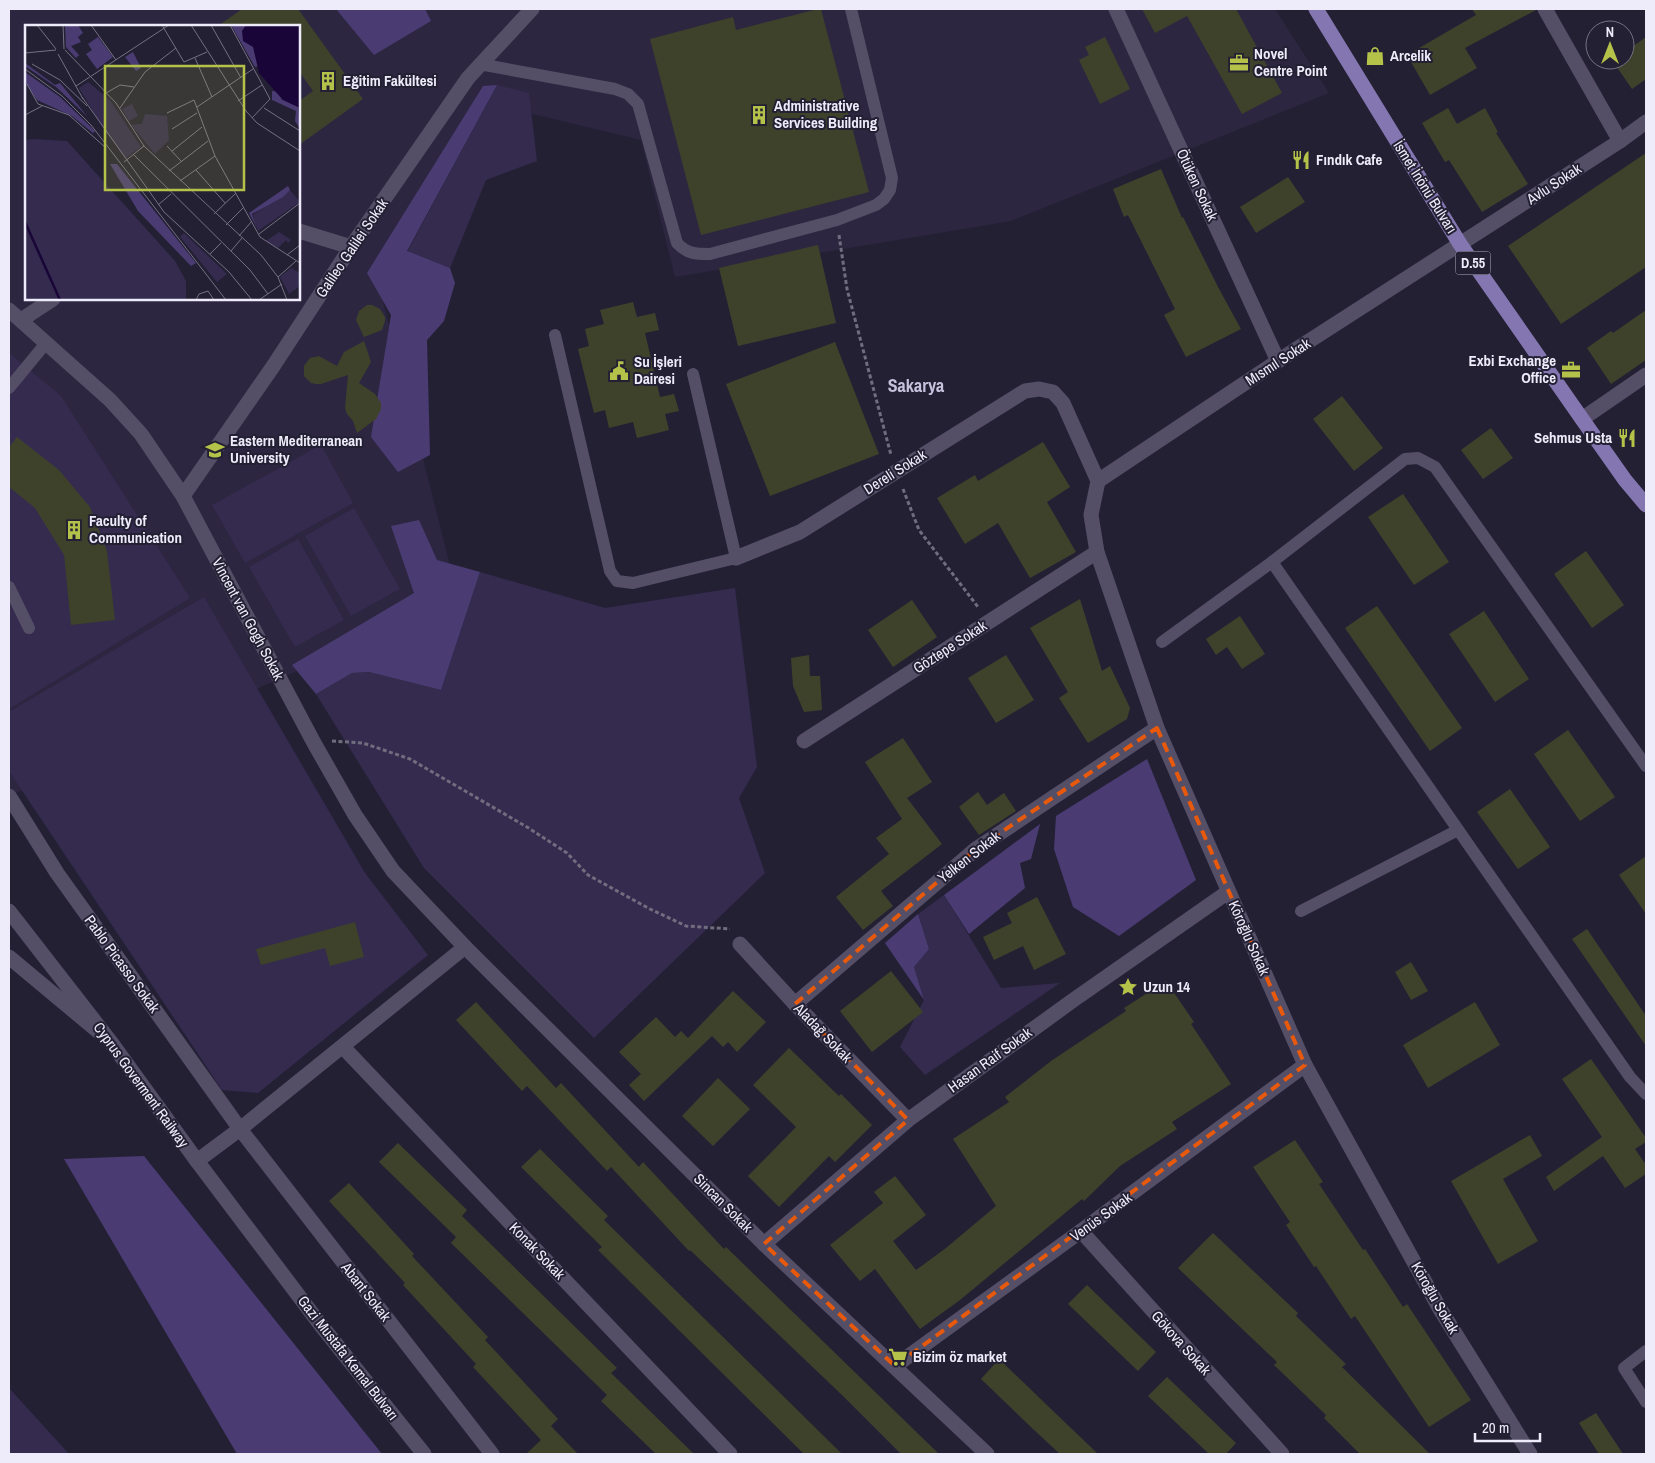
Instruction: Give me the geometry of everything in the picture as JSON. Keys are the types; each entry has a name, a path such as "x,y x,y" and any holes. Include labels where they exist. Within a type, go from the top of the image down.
{"main road":[{"name":"İsmet İnönü Bulvarı","path":"1316,9 1460,244 1625,480 1646,505"}],"street":[{"name":"Galileo Galilei Sokak","path":"182,496 274,365 351,247 462,86 479,64 532,9"},
{"name":"Ötüken Sokak","path":"1116,9 1278,361"},
{"path":"1545,9 1620,142"},
{"name":"Avlu Sokak","path":"1460,244 1620,142 1646,122"},
{"path":"300,231 351,247"},
{"name":"Mısmıl Sokak","path":"1098,481 1278,361 1460,244"},
{"path":"21,320 51,300"},
{"name":"Vincent van Gogh Sokak","path":"9,310 110,400 141,434 182,496 314,743 355,815 392,871 465,947"},
{"path":"1582,419 1646,376"},
{"name":"Dereli Sokak","path":"736,558 800,532 1025,391 1039,389 1053,392 1063,403 1098,481"},
{"name":"Köroğlu Sokak","path":"1098,481 1091,515 1097,552 1157,728 1228,892 1305,1065 1440,1309 1530,1454"},
{"name":"Göztepe Sokak","path":"804,741 1097,552"},
{"name":"Yelken Sokak","path":"795,1004 976,849 1157,728"},
{"name":"Pablo Picasso Sokak","path":"9,796 56,873 240,1129"},
{"name":"Hasan Raif Sokak","path":"764,1244 908,1120 1072,1001 1228,892"},
{"name":"Cyprus Goverment Railway","path":"9,911 110,1041 272,1261"},
{"name":"Aladağ Sokak","path":"739,937 795,1004 908,1120"},
{"path":"197,1161 343,1047 465,947"},
{"name":"Sincan Sokak","path":"465,947 764,1244 986,1454"},
{"path":"9,957 110,1041"},
{"name":"Konak Sokak","path":"343,1047 730,1454"},
{"name":"Venüs Sokak","path":"895,1366 1081,1232 1305,1065"},
{"name":"Abant Sokak","path":"240,1129 492,1454"},
{"name":"Gökova Sokak","path":"1081,1232 1282,1454"},
{"name":"Gazi Mustafa Kemal Bulvarı","path":"272,1261 424,1454"}],"lane":[{"path":"479,64 615,89 628,94 638,104 676,244 684,251 710,254 837,220 880,202 890,190 892,178 851,9"},
{"path":"555,335 610,571 617,581 633,583 736,558 693,374"},
{"path":"9,388 46,342"},
{"path":"1162,642 1272,562 1405,459 1418,458 1435,467 1646,766"},
{"path":"1272,562 1630,1077 1646,1094"},
{"path":"9,588 29,628"},
{"path":"1301,911 1458,830"},
{"path":"1646,1351 1624,1368 1646,1402"}],"path":[{"path":"837,220 847,289 896,472 919,530 989,622"},
{"path":"314,743 332,741 363,743 410,759 527,827 567,853 588,875 650,909 686,926 739,937"}],"highlighted area":[{"path":"1157,728 1305,1065 895,1366 764,1244 908,1120 795,1004 976,849"}],"shaded area":[{"name":"Eastern Mediterranean University","path":"9,9 1275,9 1329,93 1011,221 675,277 641,140 483,102 374,266 459,601 9,796"},
{"path":"336,9 425,9 431,21 374,55"},
{"path":"497,85 529,93 537,161 486,180 450,268 407,252"},
{"path":"497,85 407,251 450,268 455,283 444,321 427,340 430,455 398,472 371,437 391,315 367,273 483,86"},
{"path":"9,353 61,396 190,598 9,709"},
{"path":"321,445 353,503 245,563 212,505"},
{"path":"354,508 400,589 351,616 305,536"},
{"path":"419,520 437,560 480,572 441,690 369,672 352,673 316,694 292,665 414,593 391,526"},
{"path":"298,539 344,620 295,647 249,567"},
{"path":"480,572 605,608 735,588 757,767 739,798 765,873 594,1038 424,868 316,694 352,673 369,672 441,690"},
{"path":"204,597 365,873 428,955 258,1093 222,1090 9,771 9,712"},
{"path":"1147,759 1196,880 1119,936 1073,907 1054,849 1056,816"},
{"path":"1040,824 1031,859 1020,863 1025,888 969,934 944,895"},
{"path":"944,895 1001,988 1060,983 925,1075 900,1047 924,1000 914,967 929,949 918,914"},
{"path":"918,914 929,949 914,967 924,1000 885,943"},
{"path":"144,1156 382,1454 237,1454 64,1159"},
{"path":"9,1388 69,1454 9,1454"}],"building":[{"name":"Eğitim Fakültesi","path":"242,9 298,9 363,99 300,144 300,100 313,91 300,72 300,25 219,25"},
{"name":"Administrative Services Building","path":"821,9 869,192 701,235 650,39 733,17 736,30"},
{"name":"Novel Centre Point","path":"1142,9 1236,9 1282,93 1242,114 1187,16 1155,33"},
{"path":"1472,9 1536,10 1465,48 1477,68 1430,95 1407,55 1476,15"},
{"path":"1105,37 1130,89 1100,104 1079,60 1089,55 1085,47"},
{"path":"1646,37 1646,79 1632,89 1619,70 1635,70 1635,45"},
{"path":"1448,108 1457,124 1485,108 1498,132 1496,133 1528,184 1482,212 1449,160 1445,162 1422,123"},
{"path":"1646,153 1646,267 1561,324 1508,246"},
{"path":"1161,169 1182,218 1241,329 1186,357 1164,315 1175,309 1128,215 1124,217 1113,189"},
{"path":"1288,177 1305,202 1256,233 1240,207"},
{"path":"818,245 836,323 738,346 719,268"},
{"name":"Su İşleri Dairesi","path":"633,302 637,317 655,313 659,330 645,333 660,397 674,394 679,411 665,414 669,430 637,438 633,422 609,428 605,410 594,413 578,349 589,346 585,329 604,324 600,310"},
{"path":"367,305 380,309 385,317 385,321 382,330 364,337 356,320 359,311"},
{"path":"1646,310 1646,360 1611,384 1587,348"},
{"path":"364,341 371,362 359,383 375,394 381,403 381,409 376,419 357,433 353,421 345,408 348,375 321,384 311,383 304,376 304,366 310,358 319,356 337,366 344,352"},
{"path":"835,342 879,454 770,496 726,384"},
{"path":"1342,396 1383,448 1354,471 1313,419"},
{"path":"1491,428 1513,458 1483,479 1461,450"},
{"name":"Faculty of Communication","path":"17,437 59,470 90,507 107,551 115,620 71,625 64,555 35,508 9,487 9,447"},
{"path":"1043,442 1070,487 1047,502 1076,552 1030,578 998,523 965,544 937,498 975,475 978,481"},
{"path":"1403,494 1449,562 1414,585 1368,517"},
{"path":"1586,551 1624,605 1592,628 1554,574"},
{"path":"1080,599 1102,671 1110,666 1130,708 1127,719 1088,743 1059,698 1068,692 1030,628"},
{"path":"912,600 937,637 893,667 868,630"},
{"path":"1377,606 1462,728 1430,751 1345,628"},
{"path":"1484,611 1529,679 1495,702 1449,634"},
{"path":"1240,616 1265,654 1242,669 1227,647 1216,655 1206,639"},
{"path":"809,655 810,676 820,676 822,710 804,712 793,686 791,658"},
{"path":"1006,655 1034,700 996,723 968,678"},
{"path":"1568,730 1615,797 1580,821 1534,754"},
{"path":"903,738 932,782 907,798 942,844 881,891 893,906 863,930 836,897 889,854 876,838 902,819 865,762"},
{"path":"1510,789 1550,847 1518,869 1477,812"},
{"path":"978,792 987,805 1004,793 1016,811 979,835 959,807"},
{"path":"1646,856 1646,914 1619,875"},
{"path":"1037,897 1066,954 1034,970 1023,946 994,960 983,937 1012,923 1007,913"},
{"path":"355,922 364,957 330,966 325,948 261,965 256,949"},
{"path":"1587,929 1646,1016 1646,1046 1572,939"},
{"path":"1411,962 1428,991 1411,1000 1395,972"},
{"path":"891,971 923,1012 872,1052 840,1011"},
{"path":"1166,981 1194,1022 1191,1024 1231,1084 1172,1122 1177,1129 1120,1166 1084,1201 1082,1199 960,1300 920,1329 875,1269 860,1281 830,1245 883,1203 874,1192 895,1176 926,1215 893,1241 916,1270 946,1248 996,1206 953,1139 1009,1102 1005,1097 1051,1061 1126,1011 1124,1008"},
{"path":"733,991 766,1022 737,1052 728,1042 723,1047 712,1036 644,1101 629,1085 641,1074 619,1052 656,1017 675,1037 681,1031 688,1038"},
{"path":"476,1002 556,1088 561,1083 639,1167 643,1162 724,1249 726,1247 939,1454 901,1454 843,1396 689,1251 611,1167 607,1171 527,1086 522,1091 456,1020"},
{"path":"1475,1002 1500,1045 1428,1088 1403,1045"},
{"path":"789,1048 839,1096 841,1094 872,1125 835,1162 829,1156 779,1207 748,1176 796,1127 753,1085"},
{"path":"1591,1059 1646,1138 1646,1142 1635,1149 1646,1165 1646,1174 1625,1188 1603,1156 1554,1191 1546,1177 1602,1137 1562,1079"},
{"path":"718,1078 750,1109 713,1146 682,1116"},
{"path":"1530,1135 1542,1156 1503,1179 1538,1241 1498,1264 1451,1181"},
{"path":"1295,1140 1323,1182 1319,1184 1363,1250 1365,1249 1403,1307 1407,1304 1471,1400 1429,1427 1355,1316 1351,1319 1316,1266 1314,1267 1286,1225 1290,1222 1253,1167"},
{"path":"398,1143 467,1210 462,1216 617,1368 611,1373 694,1454 656,1454 601,1401 607,1395 451,1243 456,1237 379,1162"},
{"path":"540,1149 608,1216 604,1220 842,1454 804,1454 598,1250 602,1247 521,1167"},
{"path":"349,1183 414,1254 412,1256 488,1337 485,1340 558,1419 551,1426 578,1454 526,1454 541,1440 473,1367 476,1364 403,1285 405,1283 329,1201"},
{"path":"1213,1233 1298,1313 1296,1316 1346,1364 1342,1367 1430,1454 1360,1454 1324,1418 1326,1415 1274,1365 1277,1362 1178,1268"},
{"path":"1087,1285 1156,1352 1138,1371 1068,1304"},
{"path":"999,1359 1098,1454 1060,1454 1033,1429 981,1379"},
{"path":"1167,1377 1236,1443 1226,1454 1209,1454 1148,1396"},
{"path":"1596,1413 1623,1454 1599,1454 1579,1423"}],"place":[{"name":"Arcelik","path":"1375,56"},
{"name":"Novel Centre Point","path":"1239,63"},
{"name":"Eğitim Fakültesi","path":"328,81"},
{"name":"Administrative Services Building","path":"759,115"},
{"name":"Fındık Cafe","path":"1301,160"},
{"name":"Exbi Exchange Office","path":"1571,370"},
{"name":"Su İşleri Dairesi","path":"619,371"},
{"name":"Sehmus Usta","path":"1627,438"},
{"name":"Eastern Mediterranean University","path":"215,450"},
{"name":"Faculty of Communication","path":"74,530"},
{"name":"Uzun 14","path":"1128,987"},
{"name":"Bizim öz market","path":"898,1357"}],"district":[{"name":"Sakarya","path":"916,386"}]}
